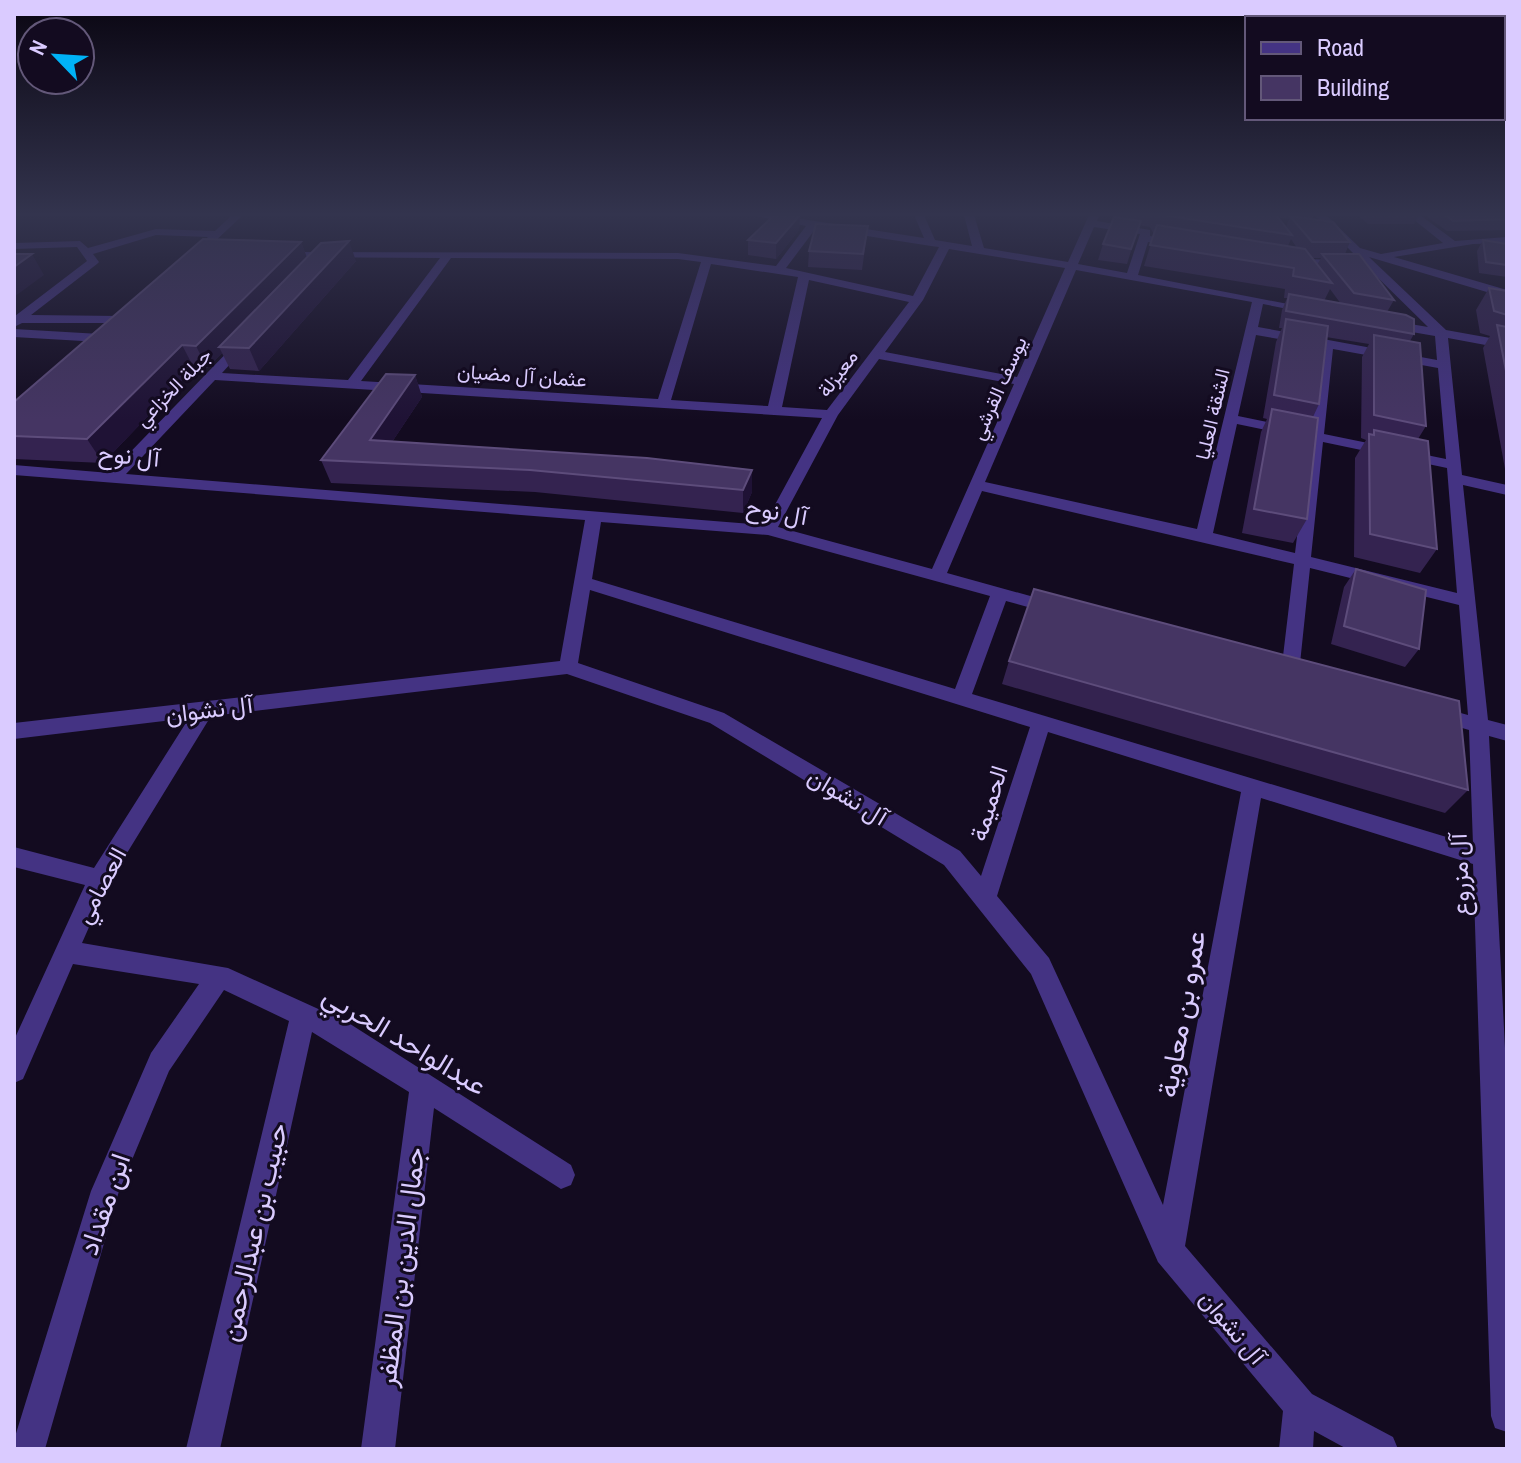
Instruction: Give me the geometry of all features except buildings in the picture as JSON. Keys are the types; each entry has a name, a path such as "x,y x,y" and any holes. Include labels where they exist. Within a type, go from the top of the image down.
{"street":[{"path":"16,321 65,283"},
{"path":"351,385 427,283"},
{"path":"663,404 700,283"},
{"path":"774,411 802,283"},
{"path":"841,283 917,300"},
{"name":"معيزلة","path":"769,530 831,414 917,300 923,283"},
{"name":"يوسف القرشي","path":"937,576 1066,283"},
{"path":"1166,283 1327,313"},
{"path":"1395,283 1441,333"},
{"path":"1470,283 1507,292"},
{"name":"الشقة العليا","path":"1204,536 1258,300"},
{"path":"14,333 94,343 131,311"},
{"path":"16,321 120,320"},
{"path":"1369,320 1507,345"},
{"path":"1252,330 1444,365"},
{"name":"جبلة الخزاعي","path":"114,478 254,332"},
{"name":"آل مزروع","path":"1441,333 1479,725 1507,1416"},
{"path":"1290,673 1327,344"},
{"path":"876,354 1023,382"},
{"name":"عثمان آل مضيان","path":"211,376 831,414"},
{"path":"1231,419 1454,472 1507,490"},
{"name":"آل نوح","path":"14,470 769,530 1075,614"},
{"path":"977,485 1204,536 1467,601"},
{"path":"568,667 594,516"},
{"path":"582,582 1484,858"},
{"path":"961,698 1000,593"},
{"name":"آل نشوان","path":"14,731 568,667 717,718 952,858 1040,966 1169,1251 1300,1406 1381,1449"},
{"name":"العصامي","path":"14,1070 99,879 205,709"},
{"path":"1420,709 1507,733"},
{"name":"الحميمة","path":"985,899 1041,723"},
{"name":"عمرو بن معاوية","path":"1169,1251 1252,787"},
{"path":"14,857 99,879"},
{"name":"عبدالواحد الحربي","path":"67,952 219,976 338,1031 561,1175"},
{"name":"ابن مقداد","path":"28,1449 105,1191 160,1062 219,976"},
{"name":"حبيب بن عبدالرحمن","path":"203,1449 303,1015"},
{"name":"جمال الدين بن المظفر","path":"378,1449 423,1086"},
{"path":"1296,1449 1300,1406"}]}
